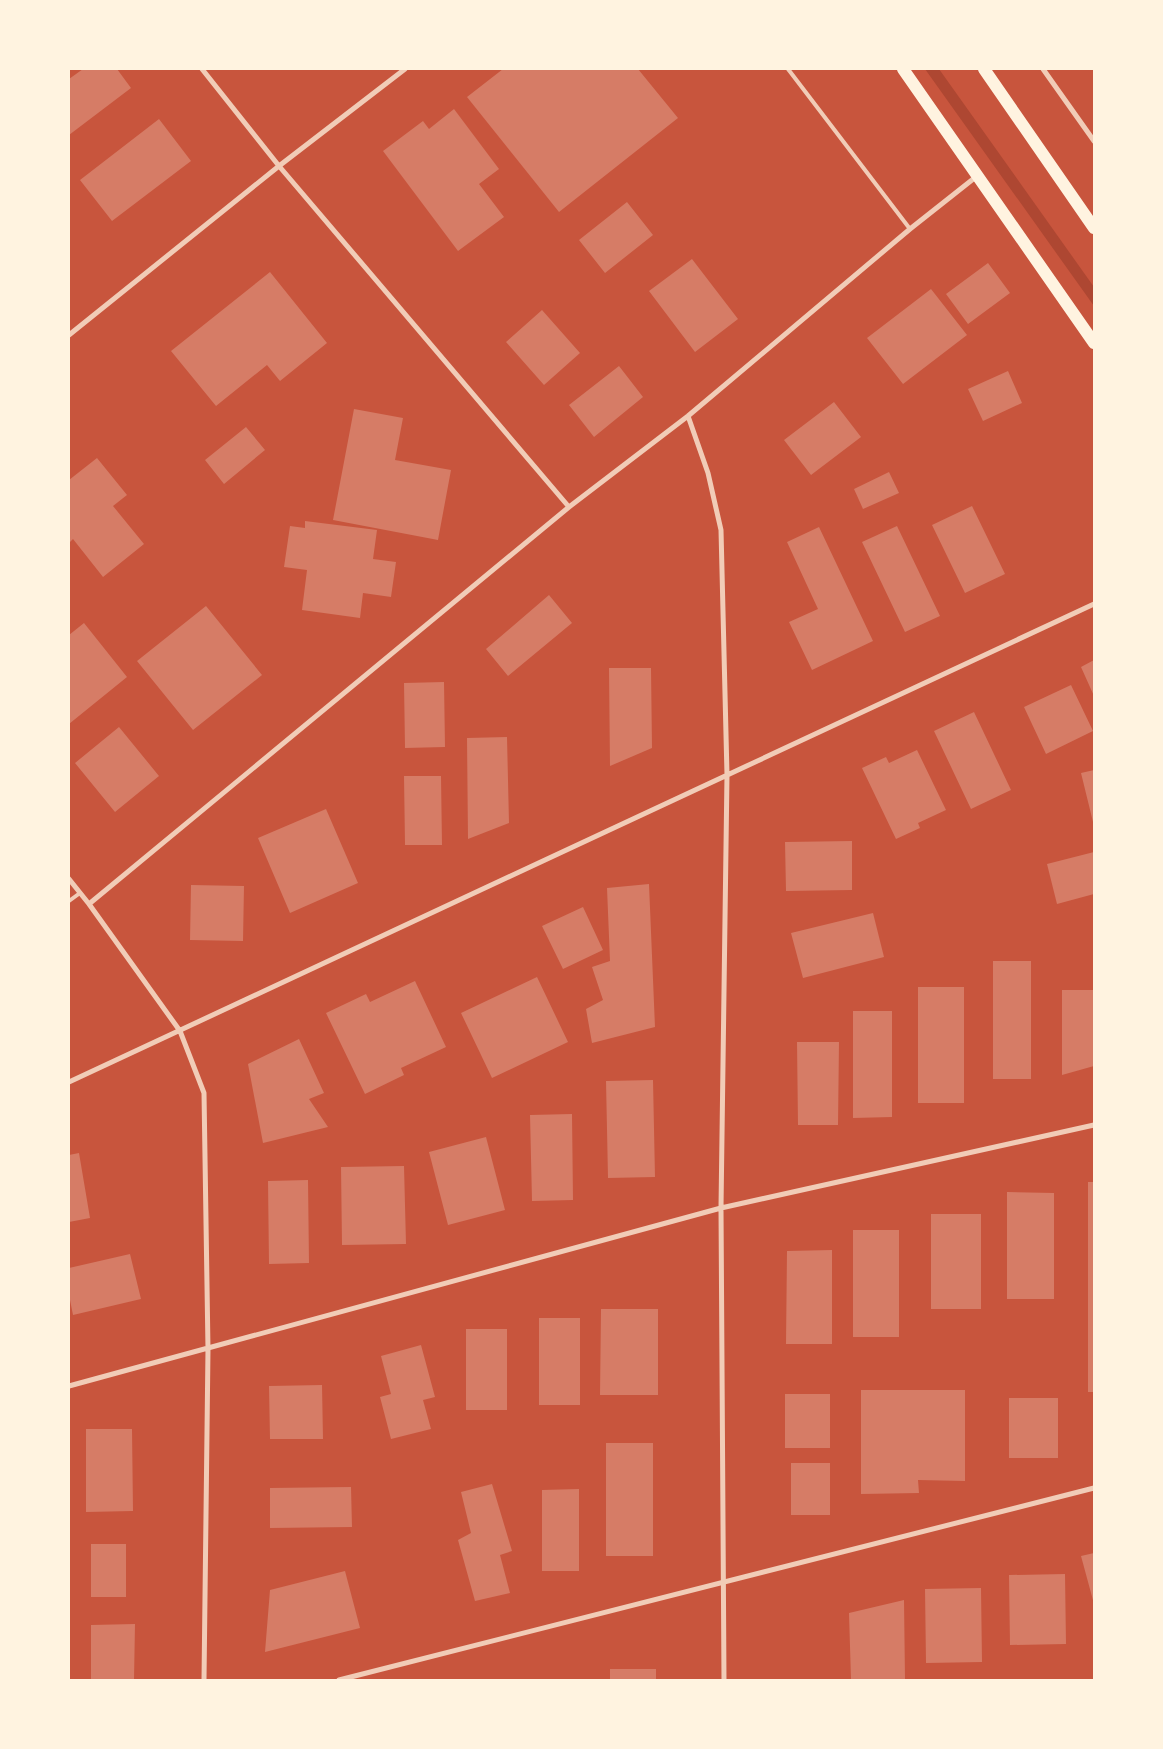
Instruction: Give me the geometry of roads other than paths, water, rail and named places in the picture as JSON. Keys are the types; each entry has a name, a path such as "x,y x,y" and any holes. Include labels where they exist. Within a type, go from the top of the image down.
{"main road":[{"path":"904,69 1094,343"},
{"path":"984,69 1094,228"}],"street":[{"path":"202,69 280,166 569,507"},
{"path":"69,335 280,166 405,69"},
{"path":"1043,69 1094,141"},
{"path":"89,904 569,507 688,416 910,229 978,176"},
{"path":"688,416 708,473 722,530 727,776 722,1208 724,1680"},
{"path":"69,1082 1094,604"},
{"path":"69,879 180,1031 204,1093 208,1349 204,1680"},
{"path":"69,1386 722,1208 1094,1125"},
{"path":"339,1680 1094,1488"}],"lane":[{"path":"788,69 910,229"},
{"path":"69,901 80,893"}]}
